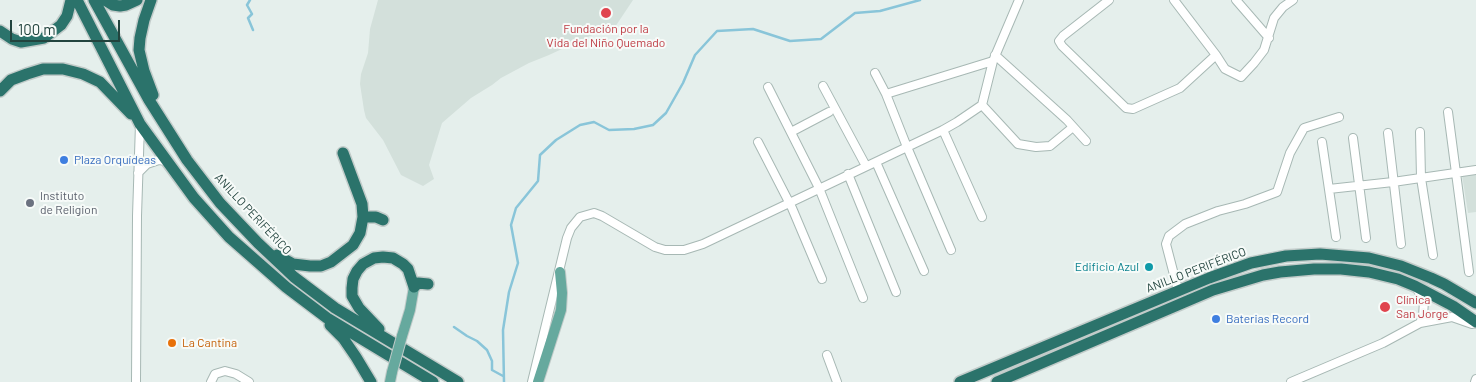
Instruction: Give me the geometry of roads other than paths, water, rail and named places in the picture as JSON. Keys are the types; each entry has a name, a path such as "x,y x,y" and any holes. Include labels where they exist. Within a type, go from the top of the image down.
{"highway":[{"path":"0,31 12,39 21,42 44,38 61,25 67,16 71,0"},
{"path":"76,0 139,122 194,198 229,237 286,287 319,312 433,382"},
{"name":"ANILLO PERIFÉRICO","path":"94,0 149,100 187,160 220,203 258,243 294,277 335,308 458,382"},
{"path":"105,0 113,5 120,6 137,0"},
{"path":"151,0 140,38 140,59 164,125"},
{"path":"0,91 11,80 26,74 43,70 63,69 83,74 100,82 139,122"},
{"path":"258,243 293,264 310,266 321,266 331,262 353,246 360,233 363,216 362,204 343,153"},
{"path":"363,216 376,217 383,220"},
{"name":"ANILLO PERIFÉRICO","path":"960,382 1209,278 1251,263 1286,256 1320,254 1369,258 1402,266 1444,284 1476,303"},
{"path":"388,340 352,296 353,279 357,271 363,264 374,258 393,258 408,269 414,287 418,283 428,284"},
{"name":"ANILLO PERIFÉRICO","path":"997,382 1213,290 1263,275 1314,269 1369,272 1398,279 1415,286 1453,306 1476,324"},
{"path":"319,312 342,338 371,382"}],"main road":[{"path":"538,382 560,310 562,293 560,272"},
{"path":"391,377 410,310 414,287"}],"street":[{"path":"532,382 571,228 580,217 594,213 655,247 674,251 684,250 703,244 943,130 982,105 994,58 1018,2 1025,0"},
{"path":"1109,0 1059,41 1126,108 1133,109 1180,88 1216,55"},
{"path":"1174,0 1225,69 1241,77 1264,50 1274,18 1283,7 1293,0"},
{"path":"1236,0 1268,38"},
{"path":"886,94 994,58"},
{"path":"994,58 1073,127 1086,141"},
{"path":"875,73 886,94 951,250"},
{"path":"823,86 866,166"},
{"path":"768,87 819,188 863,298"},
{"path":"982,105 1018,144 1036,147 1050,146 1073,127"},
{"path":"791,132 828,112"},
{"path":"1448,112 1469,272"},
{"path":"1178,290 1166,244 1169,236 1185,224 1277,192 1290,153 1304,128 1339,117"},
{"path":"136,382 139,122"},
{"path":"943,130 982,217"},
{"path":"1420,132 1422,178 1433,254"},
{"path":"1388,133 1401,244"},
{"path":"1353,138 1366,238"},
{"path":"758,142 789,202 822,279"},
{"path":"1322,142 1336,237"},
{"path":"138,173 147,164 158,160 166,161"},
{"path":"876,162 924,271"},
{"path":"1329,189 1476,170"},
{"path":"848,174 896,292"},
{"path":"1415,286 1421,294 1425,308 1420,322"},
{"path":"1291,382 1383,343 1420,322 1452,317 1476,324"},
{"path":"827,354 837,382"},
{"path":"211,382 215,374 225,370 249,382"}],"waterway":[{"path":"250,0 247,5 252,14 248,18 253,30"},
{"path":"504,382 503,330 509,292 518,263 511,225 516,208 538,181 540,155 556,140 580,125 594,122 609,130 634,129 653,125 666,113 683,83 695,55 717,31 753,29 790,41 821,39 855,13 880,11 920,0"},
{"path":"454,327 477,341 487,350 492,361 492,370 503,376"}],"place":[{"name":"Fundación por la Vida del Niño Quemado","path":"606,13"},
{"name":"Plaza Orquídeas","path":"64,160"},
{"name":"Instituto de Religion","path":"30,203"},
{"name":"Edificio Azul","path":"1149,267"},
{"name":"Clínica San Jorge","path":"1385,307"},
{"name":"Baterias Record","path":"1216,319"},
{"name":"La Cantina","path":"172,343"}]}
